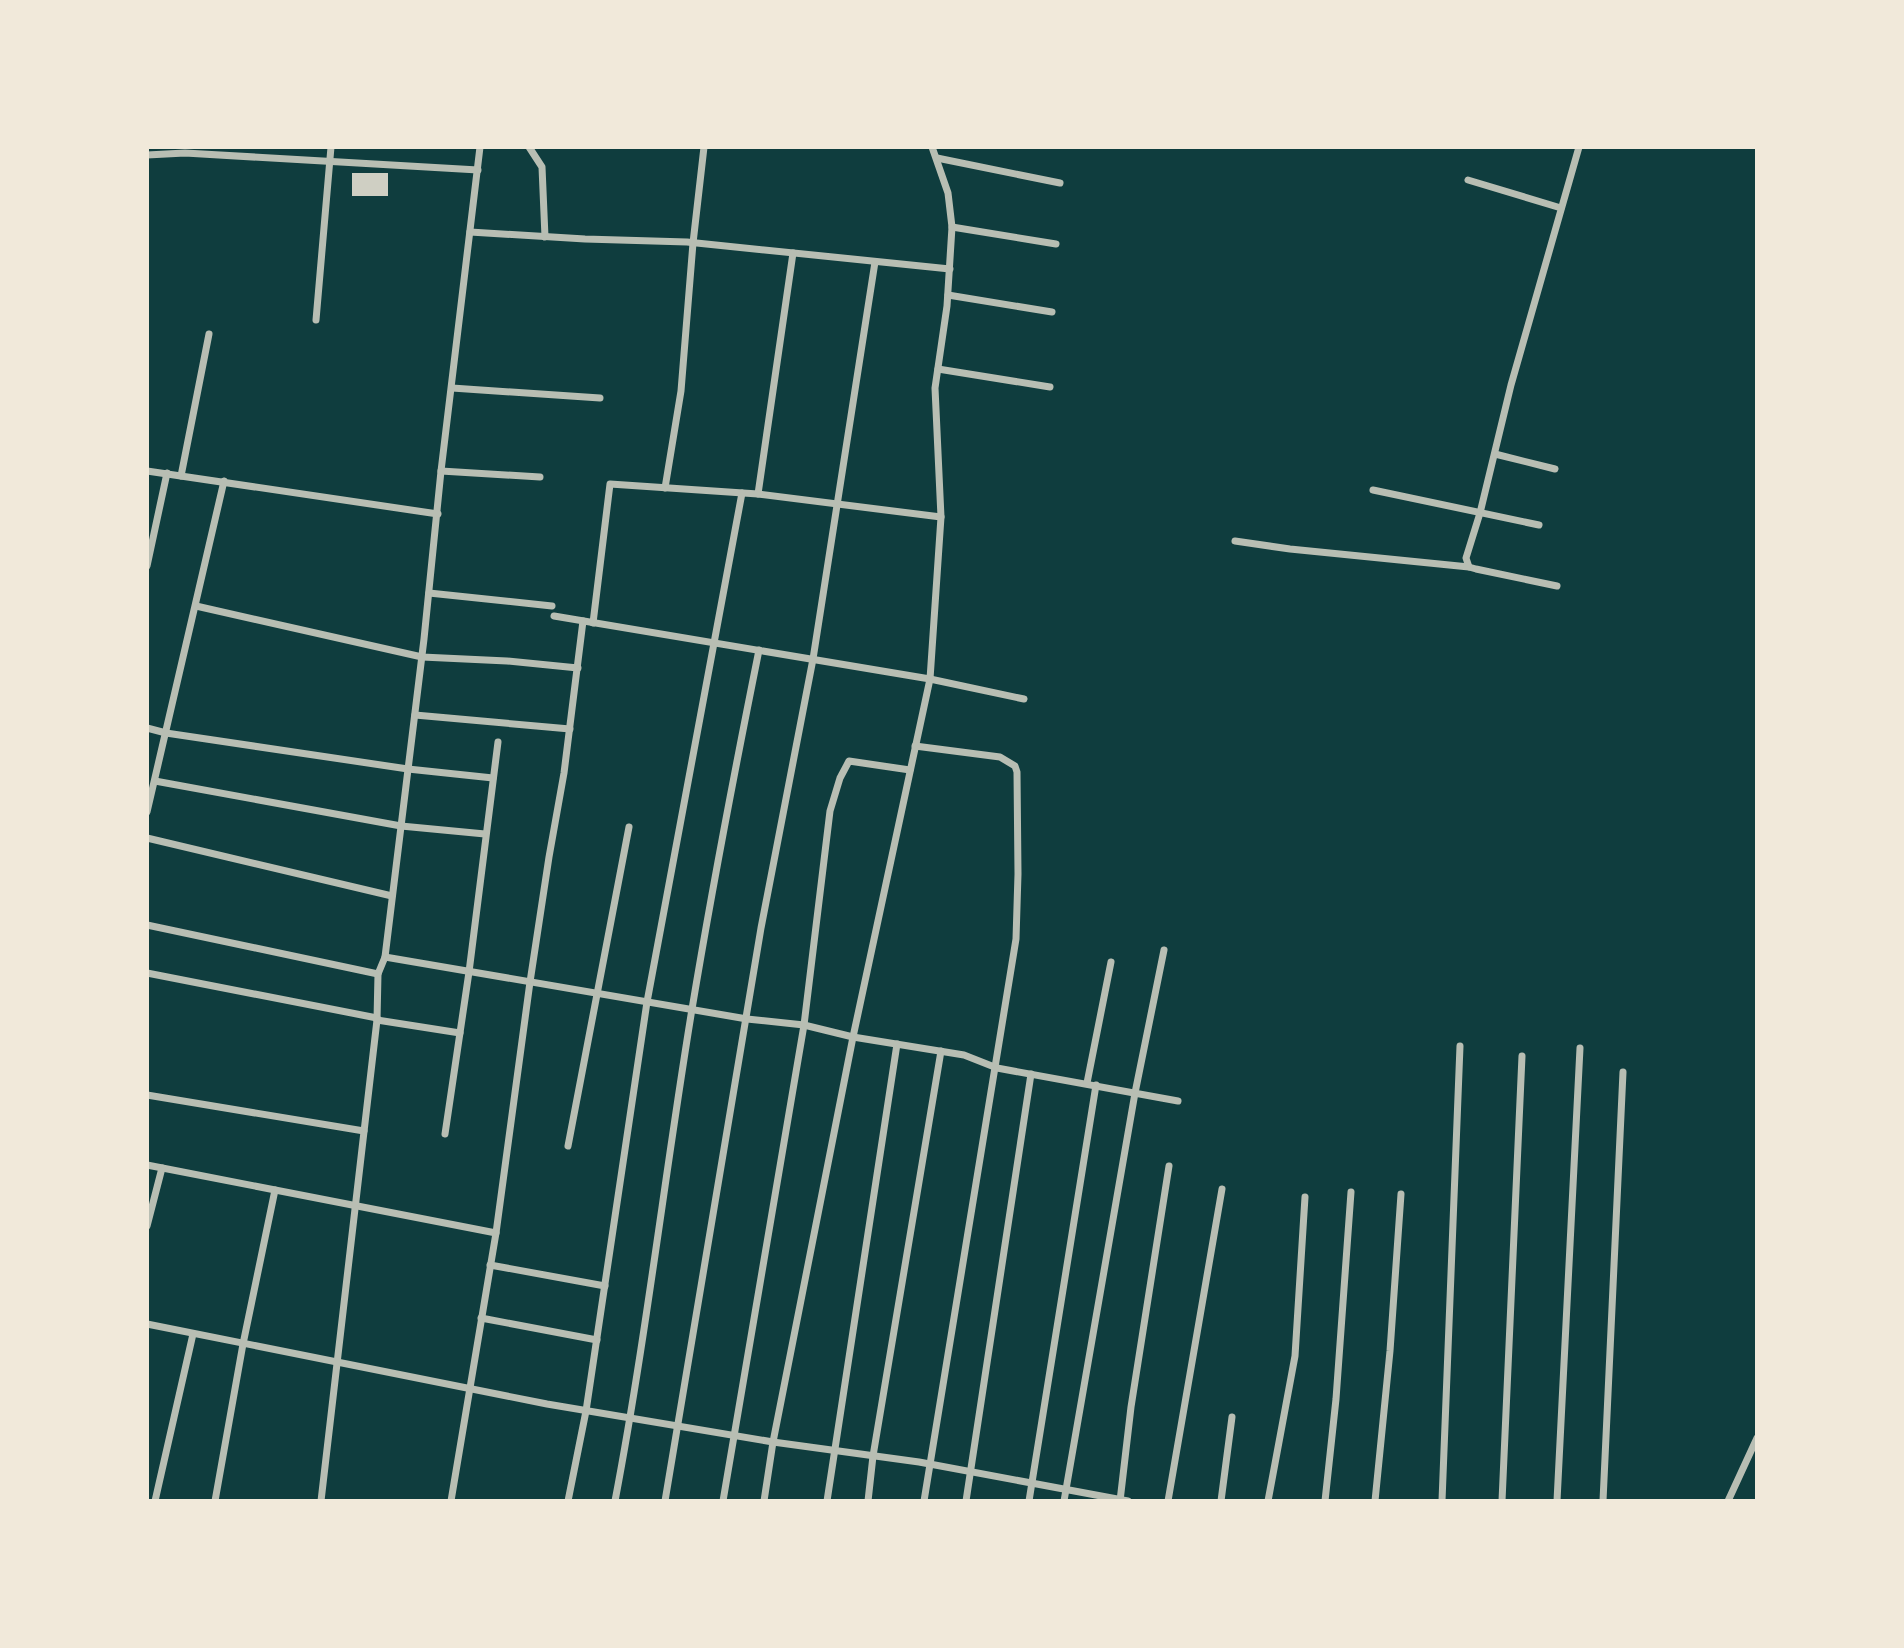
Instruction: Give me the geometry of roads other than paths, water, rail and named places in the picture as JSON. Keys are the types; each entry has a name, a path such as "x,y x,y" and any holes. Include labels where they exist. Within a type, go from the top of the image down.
{"street":[{"path":"316,320 331,147"},
{"path":"321,1501 377,1019 378,974 385,957 415,715 480,147"},
{"path":"529,147 542,167 545,237"},
{"path":"664,488 681,391 704,147"},
{"path":"764,1501 773,1442 853,1037 930,679 941,517 935,388 948,295 952,227 948,193 932,147"},
{"path":"1469,567 1466,558 1480,513 1511,386 1579,147"},
{"path":"147,155 185,153 478,170"},
{"path":"937,158 1060,183"},
{"path":"1468,180 1561,208"},
{"path":"952,227 1056,244"},
{"path":"470,233 693,243 950,269"},
{"path":"758,494 793,253"},
{"path":"665,1501 761,928 813,659 875,262"},
{"path":"948,295 1052,312"},
{"path":"181,476 209,334"},
{"path":"938,369 1050,387"},
{"path":"452,388 600,398"},
{"path":"1495,454 1555,469"},
{"path":"147,471 438,514"},
{"path":"442,471 540,477"},
{"path":"147,566 167,473"},
{"path":"147,812 224,481"},
{"path":"593,623 610,484 758,494 941,517"},
{"path":"1373,490 1539,525"},
{"path":"568,1501 586,1411 648,1002 742,493"},
{"path":"1235,541 1469,567 1557,586"},
{"path":"429,593 552,606"},
{"path":"196,606 422,657 578,668"},
{"path":"555,617 930,679 1024,699"},
{"path":"451,1501 496,1233 530,982 570,729 583,621"},
{"path":"615,1501 631,1418 692,1010 722,836 759,650"},
{"path":"415,715 570,729"},
{"path":"147,728 408,769 493,778"},
{"path":"445,1135 498,742"},
{"path":"915,746 1000,757 1015,766 1017,772 1017,929 997,1068 924,1501"},
{"path":"723,1501 804,1025 830,811 840,778 849,761 910,770"},
{"path":"155,780 401,826 485,834"},
{"path":"568,1146 629,827"},
{"path":"147,838 392,896"},
{"path":"147,925 378,974"},
{"path":"1064,1501 1135,1093 1164,950"},
{"path":"385,957 747,1020 804,1025 853,1037 964,1055 997,1068 1178,1101"},
{"path":"1029,1501 1111,962"},
{"path":"147,973 460,1033"},
{"path":"827,1501 897,1044"},
{"path":"1442,1501 1460,1046"},
{"path":"1558,1501 1580,1048"},
{"path":"868,1501 873,1456 941,1051"},
{"path":"1502,1501 1521,1056"},
{"path":"1603,1501 1623,1072"},
{"path":"966,1501 1031,1074"},
{"path":"147,1095 364,1130"},
{"path":"147,1165 496,1233"},
{"path":"147,1324 338,1364 586,1411 929,1464 1123,1501 1131,1406 1169,1166"},
{"path":"147,1226 162,1168"},
{"path":"1168,1501 1222,1189"},
{"path":"215,1501 243,1344 275,1190"},
{"path":"1325,1501 1336,1399 1351,1192"},
{"path":"1375,1501 1390,1351 1401,1194"},
{"path":"1268,1501 1295,1356 1306,1197"},
{"path":"490,1265 605,1286"},
{"path":"481,1318 597,1340"},
{"path":"155,1501 193,1334"},
{"path":"1221,1501 1232,1417"},
{"path":"1728,1501 1757,1438"}]}
